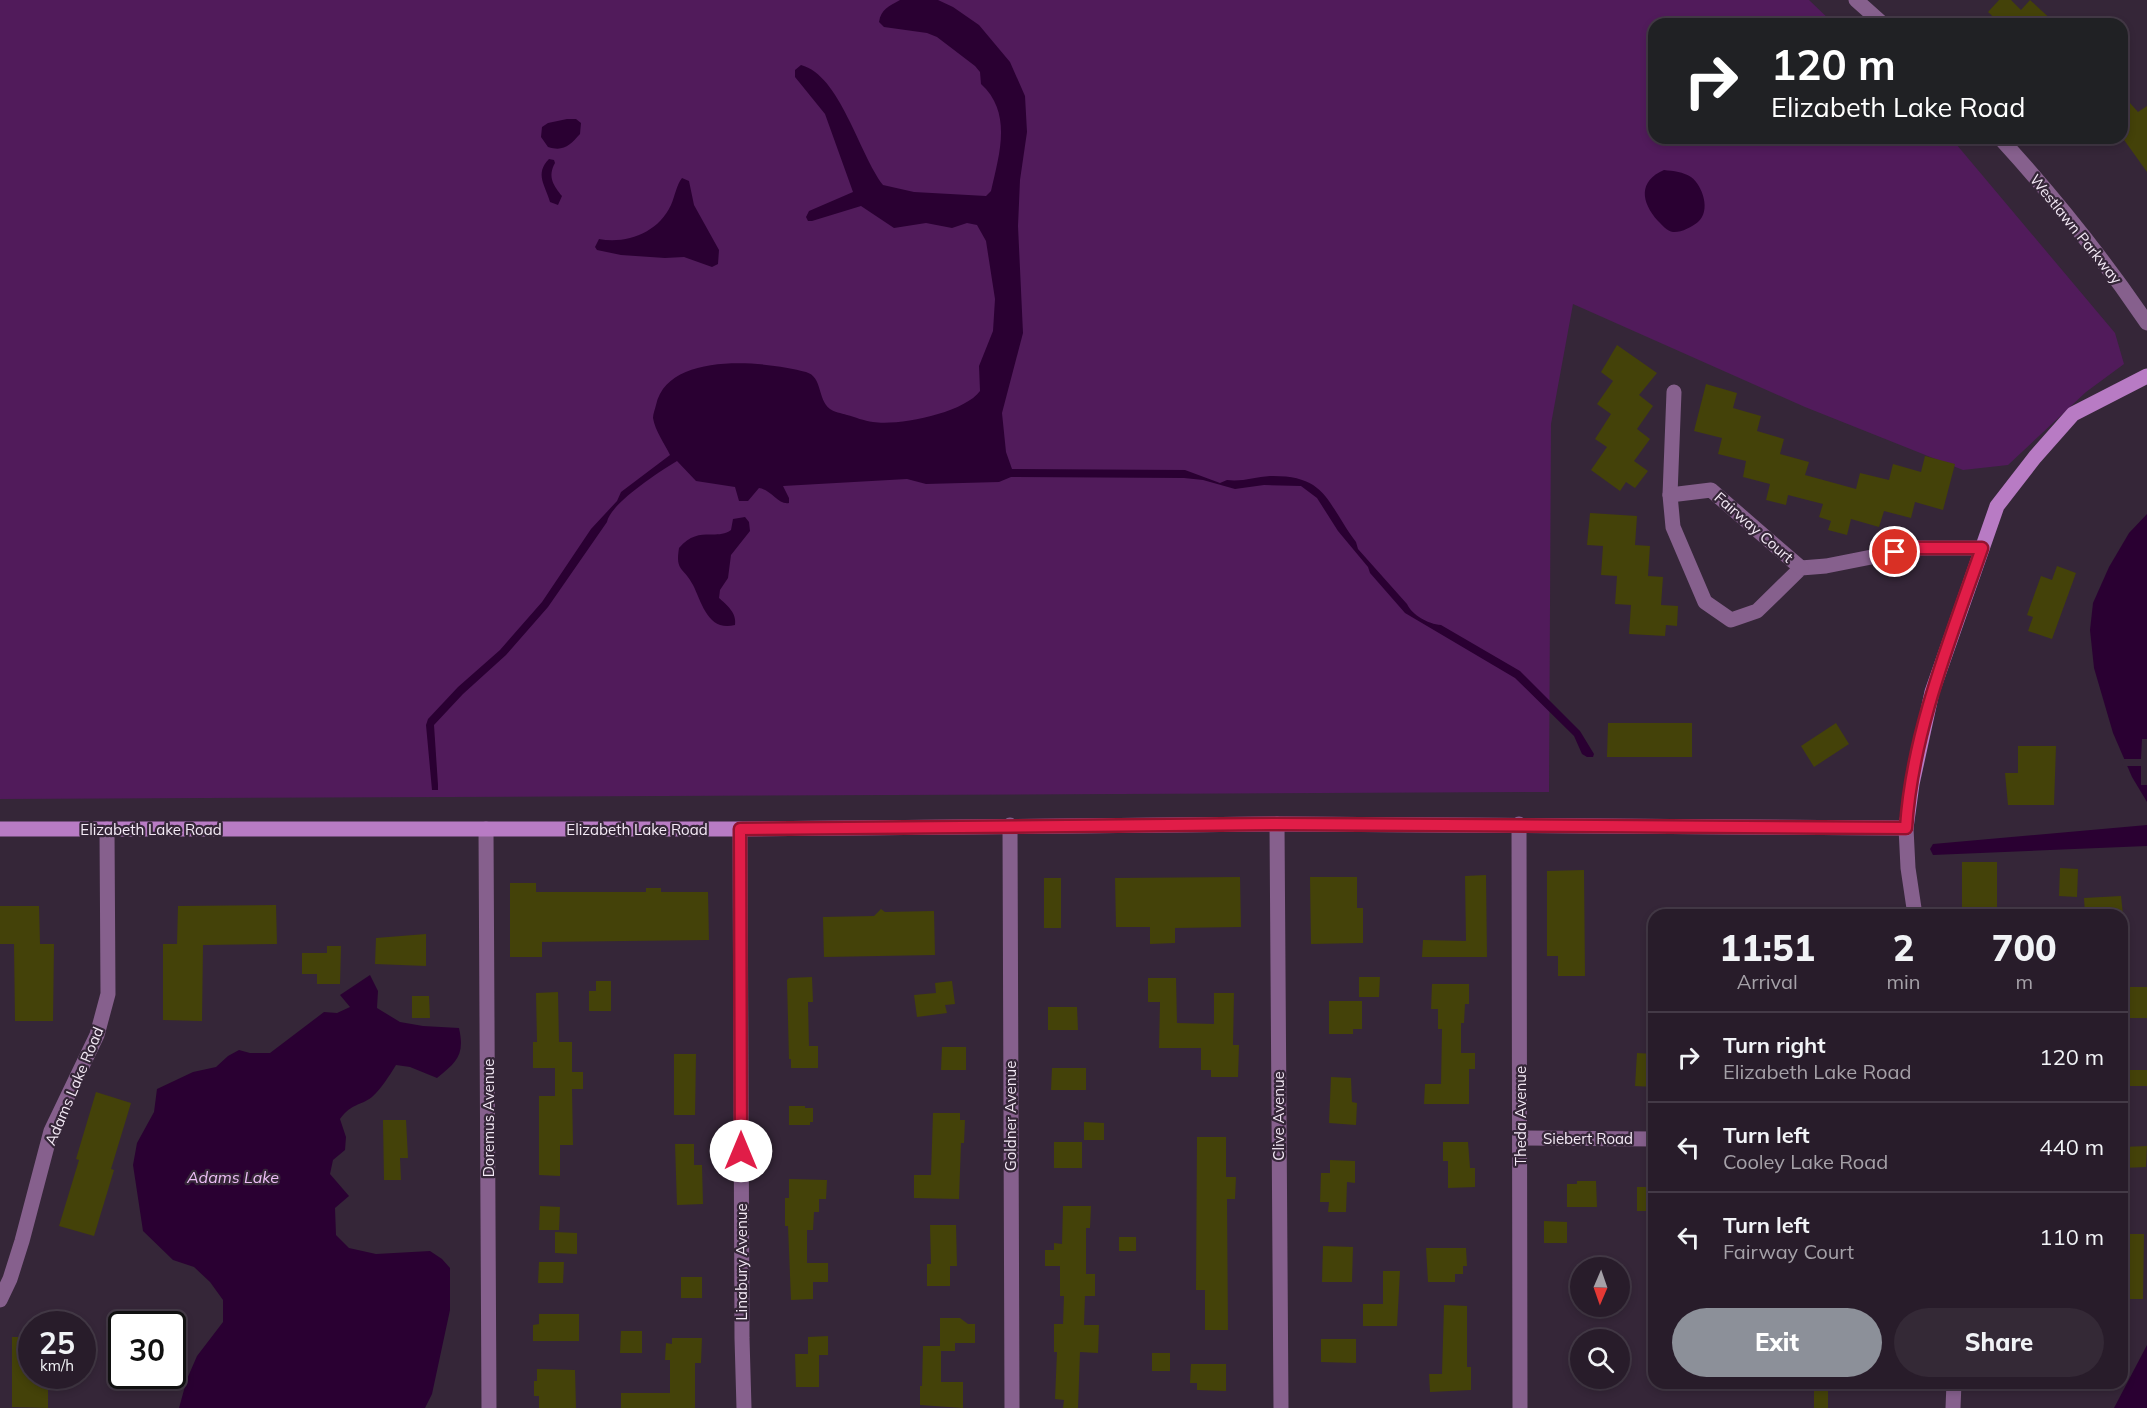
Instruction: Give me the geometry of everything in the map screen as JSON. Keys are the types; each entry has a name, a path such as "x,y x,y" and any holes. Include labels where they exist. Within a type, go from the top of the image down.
{"main road":[{"path":"1906,828 1911,784 1932,692 1997,506 2035,457 2073,414 2147,375"},
{"name":"Elizabeth Lake Road","path":"0,829 740,829 1277,824 1906,828"}],"street":[{"path":"1856,0 1876,18"},
{"name":"Westlawn Parkway","path":"2005,144 2040,182 2120,283 2147,323"},
{"name":"Fairway Court","path":"1674,392 1670,495 1673,527 1705,602 1731,620 1757,611 1801,568 1826,566 1917,548 1982,548"},
{"name":"Fairway Court","path":"1670,495 1711,490 1801,568"},
{"name":"Clive Avenue","path":"1277,824 1281,1408"},
{"name":"Theda Avenue","path":"1519,824 1520,1408"},
{"name":"Goldner Avenue","path":"1010,825 1012,1408"},
{"path":"1906,828 1909,879 1914,909"},
{"name":"Adams Lake Road","path":"0,1300 10,1279 22,1241 51,1131 98,1035 108,994 107,829"},
{"name":"Doremus Avenue","path":"486,829 489,1408"},
{"name":"Linabury Avenue","path":"740,829 744,1408"},
{"name":"Siebert Road","path":"1521,1138 1648,1138"},
{"path":"1953,1408 1954,1389"}],"shaded area":[{"path":"0,0 1809,0 1828,18 1648,18 1648,144 1956,144 2115,333 2124,364 2086,392 2008,465 1963,470 1805,407 1573,304 1551,424 1549,792 0,799"}],"water":[{"path":"900,0 938,0 953,7 979,25 1010,62 1025,96 1027,132 1020,180 1018,226 1023,333 1002,413 1006,452 1012,469 1185,470 1220,483 1227,480 1270,476 1303,480 1314,486 1331,503 1356,542 1358,549 1413,612 1426,621 1441,625 1520,671 1580,731 1594,754 1593,757 1582,754 1574,736 1515,678 1405,613 1370,573 1368,567 1338,531 1317,498 1301,486 1264,485 1235,489 1203,480 1184,478 1011,477 999,482 926,484 907,479 783,486 789,498 789,503 785,503 768,491 759,488 748,501 739,501 735,487 696,481 677,461 637,488 617,506 548,607 506,655 463,694 434,725 438,790 432,790 426,725 428,719 458,687 500,650 542,602 591,529 617,501 621,492 670,455 656,428 653,416 664,388 679,376 698,368 744,363 806,372 815,378 823,400 830,409 866,421 884,423 914,420 946,412 972,399 980,391 979,366 993,331 995,299 986,241 977,225 967,223 952,228 926,223 894,228 861,206 812,221 808,221 806,217 809,211 853,192 825,114 795,77 795,70 801,65 815,72 838,99 883,185 914,192 986,196 991,191 1001,135 997,108 991,95 981,84 980,72 975,66 937,37 927,33 884,27 879,22 884,11"},
{"path":"576,119 581,123 580,134 563,148 548,147 541,137 542,127 548,123"},
{"path":"549,159 554,160 552,177 554,185 562,196 558,205 550,202 542,180 542,170"},
{"path":"1664,170 1691,177 1699,186 1704,199 1702,217 1693,226 1679,232 1671,231 1663,226 1652,214 1646,199 1646,186 1650,180"},
{"path":"682,178 689,181 694,205 719,250 718,264 712,267 684,257 621,255 597,250 595,247 599,239 631,238 658,223 671,205"},
{"path":"2147,514 2147,802 2132,777 2113,733 2094,668 2090,630 2093,603 2109,567 2129,533"},
{"path":"745,517 749,522 750,531 731,555 728,578 720,590 719,598 731,610 735,621 735,625 726,626 718,624 707,614 690,579 679,566 679,548 693,537 725,533 731,530 733,519"},
{"path":"2147,825 2147,846 1933,855 1930,849 1933,844"},
{"name":"Adams Lake","path":"370,975 378,991 377,1008 400,1022 459,1028 461,1045 458,1057 437,1078 410,1067 396,1065 372,1097 352,1107 340,1119 346,1137 345,1150 333,1160 330,1174 349,1196 335,1208 336,1235 349,1248 376,1254 430,1251 450,1268 450,1310 432,1394 425,1408 179,1408 187,1379 197,1356 223,1322 223,1300 210,1282 194,1267 173,1260 143,1231 133,1165 137,1143 154,1112 157,1089 193,1072 216,1067 239,1050 250,1053 270,1053 324,1012 337,1013 350,1007 340,995"},
{"path":"2147,1345 2147,1408 2114,1408 2124,1389 2128,1389 2128,1381"}],"pier":[{"path":"2142,739 2147,739 2147,785 2141,785 2141,766 2123,766 2120,759 2141,759"}],"building":[{"path":"1999,0 2011,0 2021,10 2030,0 2050,18 1994,18 1988,12"},
{"path":"2128,101 2138,112 2147,106 2147,172 2127,144"},
{"path":"1617,345 1657,373 1639,395 1653,406 1637,429 1650,439 1634,461 1648,471 1635,488 1626,482 1620,491 1591,470 1607,447 1595,439 1611,414 1597,404 1613,381 1601,372"},
{"path":"1706,384 1737,393 1733,408 1761,416 1757,431 1784,439 1780,454 1809,462 1805,475 1856,489 1860,473 1889,480 1893,464 1921,472 1925,456 1955,464 1943,510 1915,502 1911,518 1884,511 1879,527 1851,519 1847,535 1828,530 1831,521 1819,517 1823,504 1788,495 1786,505 1766,500 1770,484 1743,477 1746,461 1718,454 1722,438 1694,431"},
{"path":"1590,513 1637,516 1635,545 1650,546 1648,576 1663,577 1661,605 1678,606 1677,626 1666,625 1665,636 1629,634 1631,605 1615,604 1617,576 1601,575 1603,546 1587,545"},
{"path":"2057,566 2076,573 2052,639 2028,631 2033,617 2027,615 2041,576 2052,580"},
{"path":"1608,723 1692,723 1692,757 1607,757"},
{"path":"1836,723 1849,744 1814,767 1801,746"},
{"path":"2018,746 2056,746 2054,805 2008,805 2005,773 2018,773"},
{"path":"1962,862 1997,862 1997,909 1962,909"},
{"path":"2060,868 2078,869 2077,897 2059,896"},
{"path":"1584,870 1585,976 1558,976 1558,956 1547,956 1547,871"},
{"path":"1486,875 1487,957 1422,957 1423,940 1466,941 1465,876"},
{"path":"1240,877 1241,927 1175,928 1175,943 1150,944 1150,927 1116,927 1115,878"},
{"path":"1310,877 1357,877 1357,908 1363,908 1363,943 1311,944"},
{"path":"1044,878 1061,878 1061,928 1044,928"},
{"path":"510,883 536,883 536,892 646,892 646,888 661,888 661,892 708,892 709,940 542,942 542,957 510,957"},
{"path":"2121,896 2122,909 2085,909 2084,898"},
{"path":"276,905 277,944 203,945 202,1021 163,1020 163,944 177,944 178,906"},
{"path":"0,906 39,906 40,944 54,944 53,1021 15,1021 14,944 0,944"},
{"path":"881,909 885,912 934,911 935,955 824,957 823,917 874,916"},
{"path":"426,934 426,966 375,964 376,938"},
{"path":"327,946 341,946 340,984 317,984 317,974 302,974 302,953 327,953"},
{"path":"812,977 813,1002 808,1002 809,1046 818,1046 818,1068 791,1068 787,980"},
{"path":"1359,977 1380,977 1379,997 1359,997"},
{"path":"1148,978 1176,978 1177,1023 1214,1024 1214,993 1234,993 1233,1045 1239,1045 1238,1077 1211,1077 1211,1070 1201,1070 1201,1048 1159,1048 1160,1002 1148,1002"},
{"path":"596,981 611,981 611,1011 589,1011 589,991 596,991"},
{"path":"952,981 955,1004 945,1005 947,1013 917,1017 914,995 936,993 935,983"},
{"path":"1432,984 1469,984 1469,1004 1465,1004 1464,1023 1461,1023 1461,1053 1475,1053 1475,1069 1469,1069 1469,1104 1424,1104 1425,1084 1441,1084 1442,1029 1438,1029 1438,1009 1431,1009"},
{"path":"2128,987 2147,987 2147,1018 2128,1018"},
{"path":"558,992 559,1042 572,1042 572,1072 583,1072 583,1089 572,1089 573,1145 560,1145 560,1176 539,1175 539,1096 555,1096 555,1068 533,1068 533,1042 537,1042 536,993"},
{"path":"412,996 429,996 430,1018 412,1018"},
{"path":"1329,1001 1362,1001 1362,1029 1353,1029 1353,1034 1329,1034"},
{"path":"1048,1007 1077,1007 1078,1030 1048,1030"},
{"path":"942,1047 966,1047 966,1070 941,1070"},
{"path":"1637,1053 1648,1054 1648,1087 1635,1086"},
{"path":"674,1054 696,1054 695,1115 674,1115"},
{"path":"1052,1068 1086,1068 1086,1090 1051,1090"},
{"path":"2128,1070 2147,1070 2147,1086 2128,1086"},
{"path":"1331,1077 1351,1078 1352,1102 1357,1103 1356,1125 1329,1123"},
{"path":"96,1092 131,1103 94,1236 59,1226"},
{"path":"789,1106 813,1108 813,1122 810,1122 810,1125 789,1125"},
{"path":"933,1113 960,1113 960,1120 965,1120 964,1143 961,1143 959,1199 914,1198 914,1175 931,1175"},
{"path":"383,1120 406,1120 408,1158 400,1158 401,1180 384,1180"},
{"path":"1084,1122 1104,1123 1104,1140 1084,1140"},
{"path":"1197,1137 1226,1137 1226,1177 1236,1177 1235,1199 1227,1199 1228,1330 1205,1330 1205,1290 1196,1290"},
{"path":"1054,1142 1082,1142 1082,1168 1054,1168"},
{"path":"1443,1142 1468,1142 1470,1168 1475,1168 1475,1187 1448,1188 1448,1161 1443,1161"},
{"path":"675,1144 694,1144 694,1165 702,1165 703,1204 677,1205"},
{"path":"2147,1146 2146,1167 2128,1168 2128,1147"},
{"path":"1330,1160 1355,1161 1355,1183 1347,1182 1346,1212 1328,1212 1329,1202 1320,1202 1321,1173 1330,1173"},
{"path":"789,1179 827,1180 826,1199 819,1199 819,1212 814,1212 813,1230 807,1230 807,1263 828,1263 828,1282 813,1282 813,1299 791,1300 788,1226 785,1226 785,1198 789,1198"},
{"path":"1577,1181 1596,1181 1597,1207 1567,1207 1567,1184 1577,1184"},
{"path":"1637,1187 1648,1187 1648,1211 1637,1211"},
{"path":"540,1206 560,1207 559,1230 539,1230"},
{"path":"1063,1206 1091,1206 1090,1228 1086,1228 1086,1274 1095,1274 1095,1296 1085,1296 1084,1325 1099,1325 1098,1353 1080,1352 1078,1408 1063,1408 1064,1400 1055,1399 1057,1352 1054,1352 1054,1324 1063,1324 1064,1296 1060,1296 1060,1266 1045,1266 1045,1250 1054,1250 1054,1243 1062,1244"},
{"path":"1544,1221 1567,1222 1567,1243 1544,1243"},
{"path":"930,1225 956,1225 957,1266 950,1266 950,1286 927,1286 927,1264 931,1264"},
{"path":"555,1232 577,1233 577,1254 555,1253"},
{"path":"2128,1234 2144,1234 2143,1299 2128,1299"},
{"path":"1119,1237 1136,1237 1136,1251 1119,1251"},
{"path":"1323,1246 1353,1247 1352,1282 1322,1282"},
{"path":"1426,1248 1466,1248 1467,1266 1463,1266 1463,1274 1455,1274 1455,1282 1428,1282"},
{"path":"539,1262 564,1262 563,1283 538,1283"},
{"path":"1383,1271 1400,1271 1397,1326 1363,1326 1363,1304 1383,1304"},
{"path":"681,1277 702,1277 702,1298 681,1298"},
{"path":"1444,1305 1467,1306 1467,1367 1471,1367 1471,1390 1430,1392 1429,1374 1442,1374"},
{"path":"539,1314 579,1314 579,1341 533,1341 533,1325 539,1324"},
{"path":"940,1318 960,1318 968,1324 975,1324 975,1343 955,1343 955,1351 941,1351 941,1382 963,1382 963,1408 920,1405 923,1346 940,1346"},
{"path":"621,1331 642,1331 642,1353 620,1353"},
{"path":"828,1336 828,1355 819,1355 819,1387 796,1387 795,1354 808,1354 808,1337"},
{"path":"12,1337 18,1337 18,1389 48,1389 48,1408 12,1407"},
{"path":"672,1338 702,1338 701,1363 695,1363 695,1408 621,1408 621,1393 670,1393 670,1360 665,1360 666,1343 672,1344"},
{"path":"1321,1339 1356,1339 1356,1363 1321,1362"},
{"path":"1152,1353 1170,1353 1170,1371 1152,1371"},
{"path":"1191,1364 1226,1364 1226,1391 1197,1390 1197,1383 1190,1383"},
{"path":"537,1369 575,1370 576,1408 539,1408 539,1396 534,1396"},
{"path":"1814,1389 1828,1389 1828,1408 1814,1408"}],"route":[{"path":"741,1151 740,829 1277,824 1906,828 1911,784 1932,692 1982,548 1917,548 1895,552"}]}
